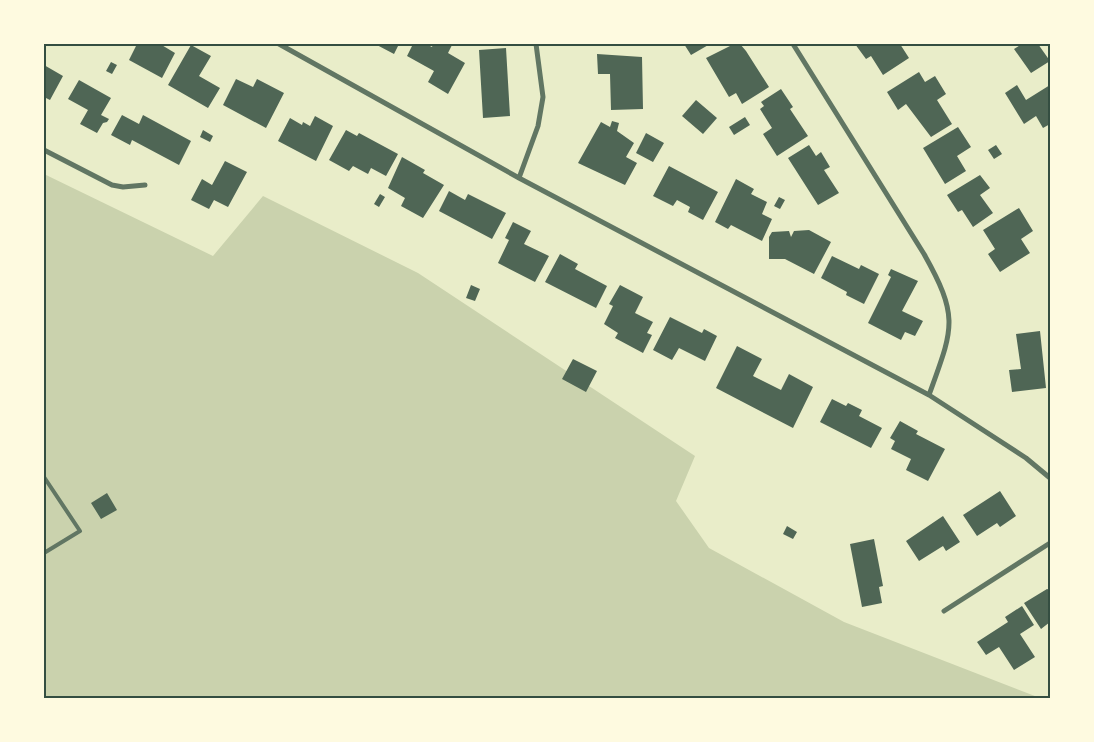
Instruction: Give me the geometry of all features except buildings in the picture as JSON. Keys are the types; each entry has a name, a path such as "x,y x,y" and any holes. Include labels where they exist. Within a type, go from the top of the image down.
{"street":[{"path":"279,44 518,178 929,395 1026,458 1050,478"},
{"path":"518,178 538,126 542,97 536,44"},
{"path":"793,44 919,247 943,290 949,313 949,336 929,395"},
{"path":"44,150 112,186 145,185"},
{"path":"944,611 1050,544"}],"lane":[{"path":"44,477 80,532 44,553"}],"green space":[{"path":"44,174 213,256 263,196 418,273 695,456 676,501 709,548 844,622 1040,698 44,698"}]}
